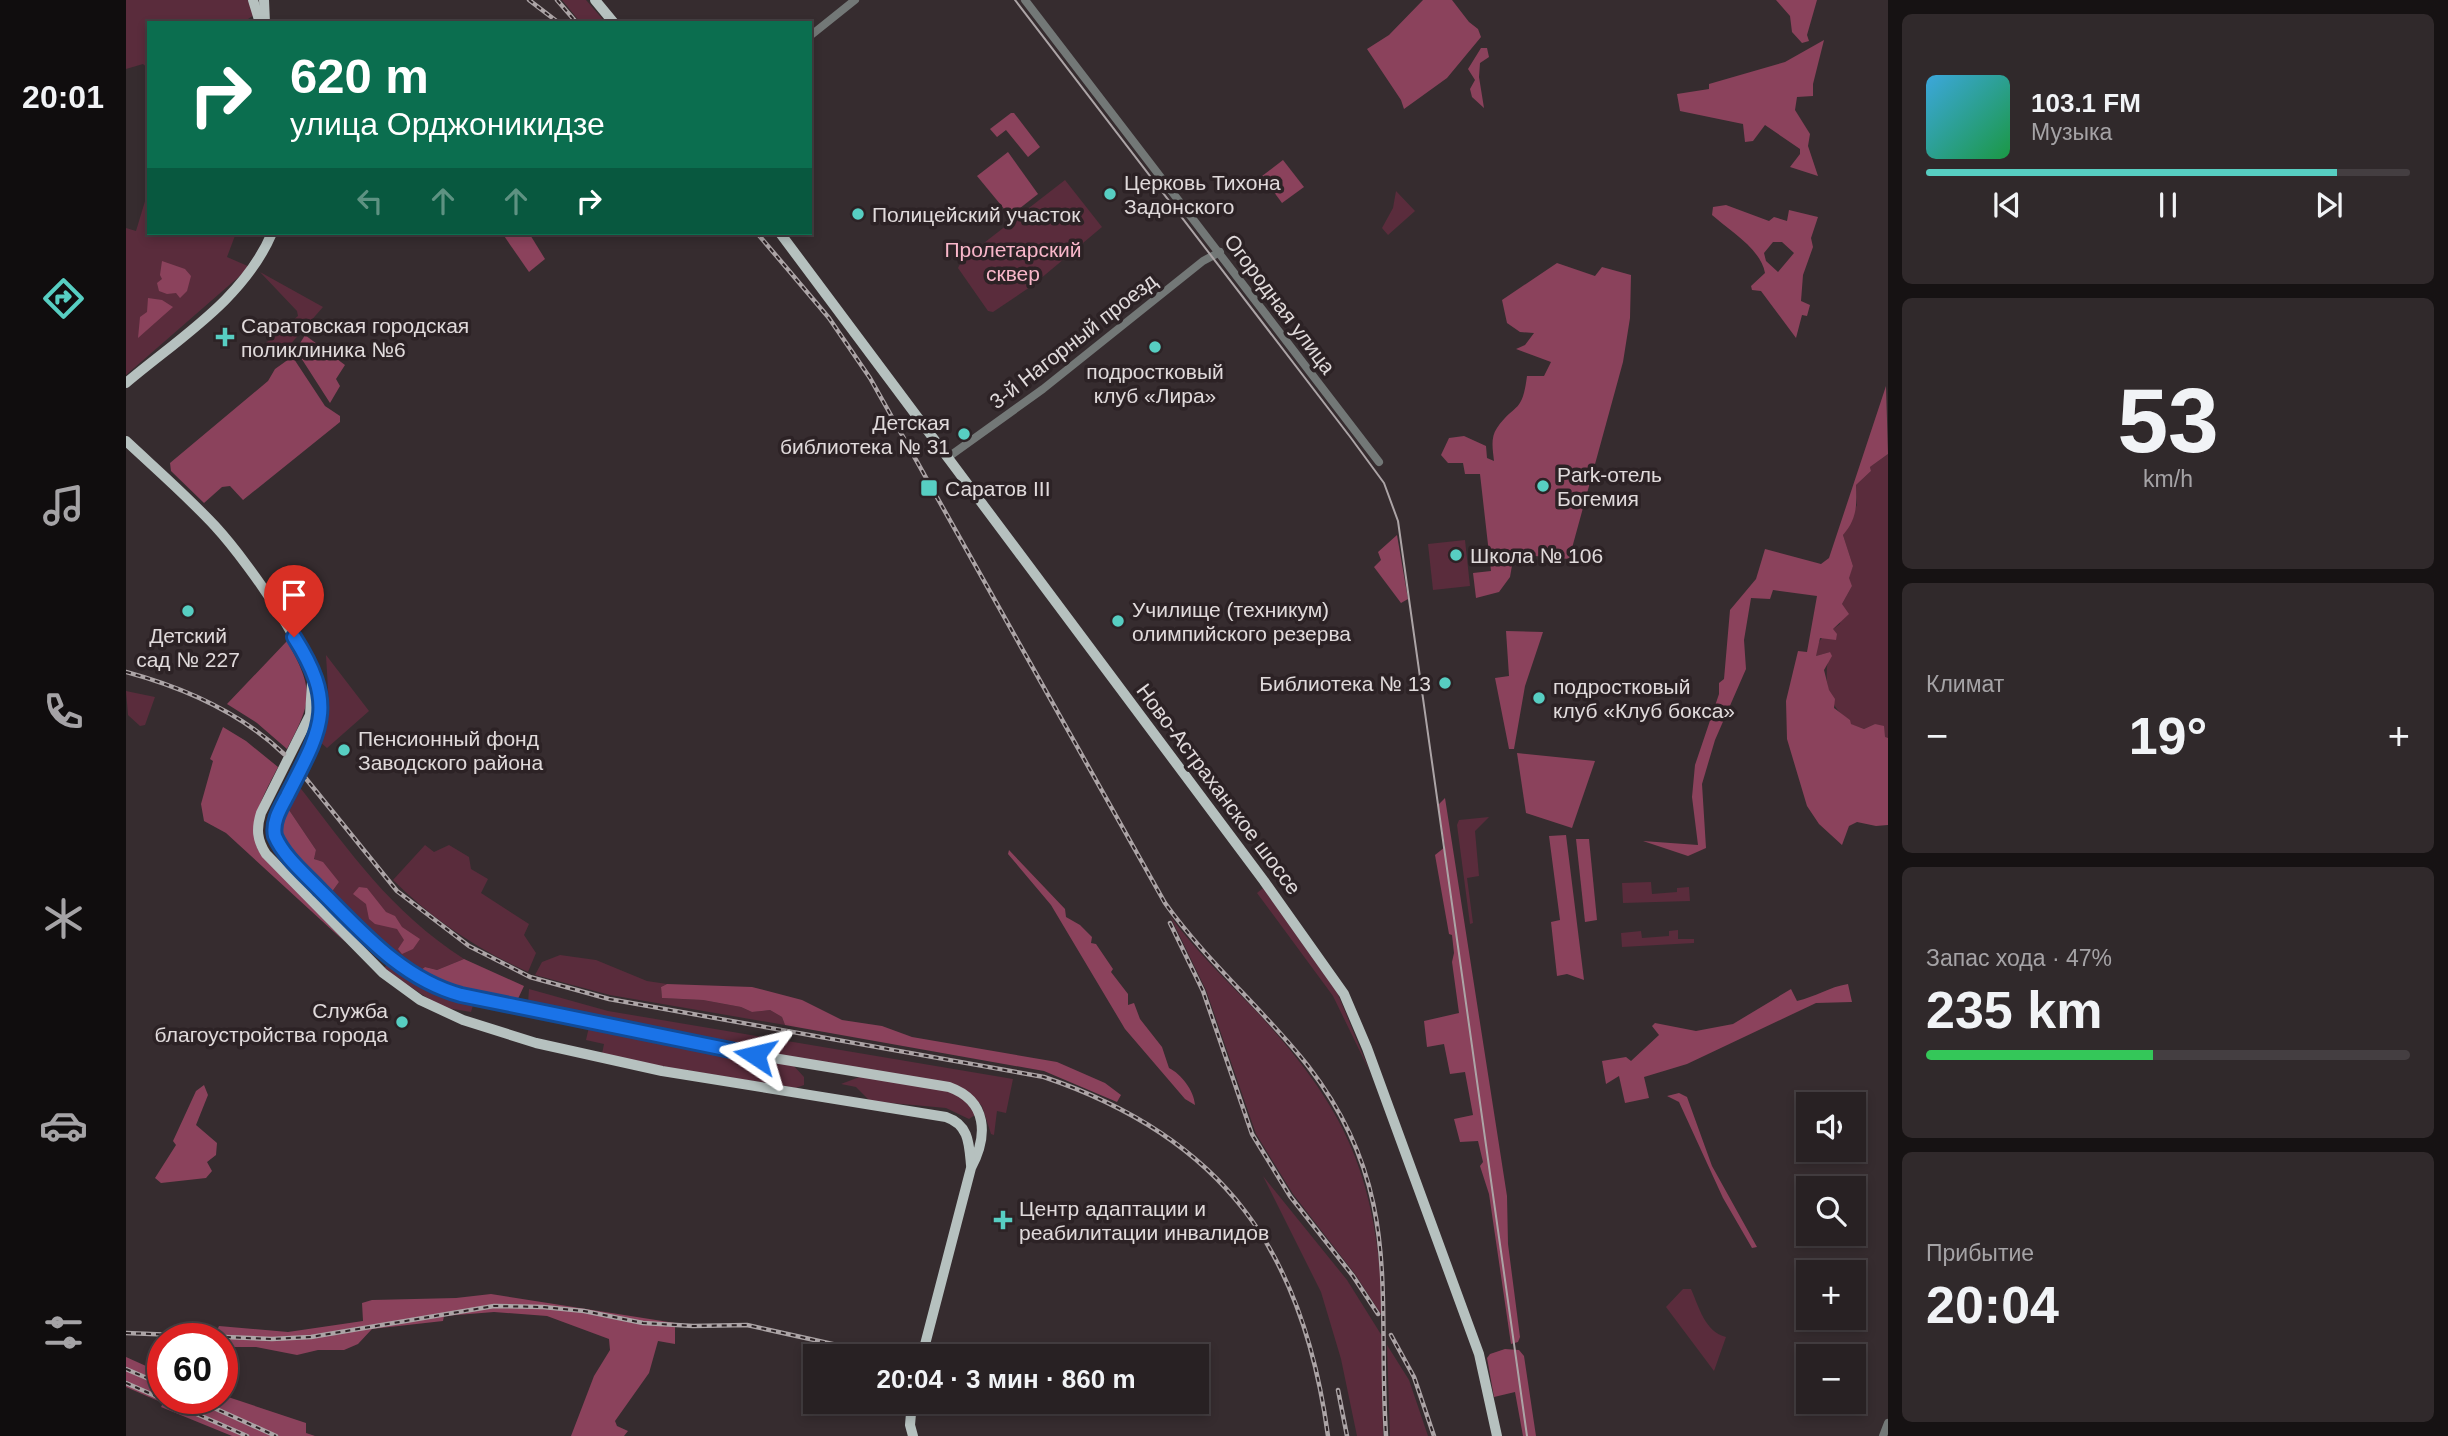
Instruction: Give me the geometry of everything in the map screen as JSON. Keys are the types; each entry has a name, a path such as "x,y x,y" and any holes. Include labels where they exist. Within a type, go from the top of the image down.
{"main road":[{"path":"253,0 262,21"},
{"path":"263,21 264,0"},
{"path":"595,0 612,21"},
{"path":"126,383 240,286 256,267 271,235"},
{"name":"Ново-Астраханское шоссе","path":"781,235 1272,892 1344,995 1479,1354 1497,1436"},
{"path":"126,441 216,527 286,626 308,663 320,697 321,722 278,813 275,836 312,881 385,954 430,984 461,995 707,1047 949,1087 965,1094 979,1110 983,1132 925,1344"},
{"path":"308,663 313,691 310,715 261,813 257,834 266,855 374,964 406,991 433,1007 513,1037 662,1071 928,1113 962,1124 975,1122 979,1110"},
{"path":"374,964 385,954"},
{"path":"962,1124 968,1139 971,1168"},
{"path":"911,1414 913,1436"}],"street":[{"path":"812,34 855,0"},
{"name":"Огородная улица","path":"1025,0 1379,462"},
{"name":"3-й Нагорный проезд","path":"947,458 1032,397 1203,261 1220,252"},
{"path":"1883,1436 1888,1423"}],"green space":[{"path":"126,0 249,0 254,15 245,21 147,21 147,67 143,64 126,69"},
{"path":"562,0 586,0 604,21 579,21"},
{"name":"Пролетарский сквер","path":"1065,180 1102,227 1033,285 993,312 988,311 958,268 962,260"},
{"path":"1396,191 1415,211 1388,235 1382,228 1393,208"},
{"path":"147,195 147,235 235,235 227,257 250,267 126,375 126,228 136,231"},
{"path":"260,272 323,307 281,355 269,355 261,347 298,316 297,311"},
{"path":"1888,454 1888,738 1885,738 1875,724 1864,729 1850,724 1850,720 1836,707 1828,690 1830,652 1816,656 1816,650 1820,641 1840,624 1842,604 1852,586 1848,578 1853,566 1843,535 1857,505 1856,485 1871,471 1870,467"},
{"path":"1465,540 1470,586 1433,590 1428,544"},
{"path":"326,655 369,711 327,748 319,741 329,707"},
{"path":"126,691 155,697 145,725 140,726 128,715"},
{"path":"298,785 354,857 393,901 414,921 464,959 437,970 425,967 418,972 387,949 331,893 339,882 314,858 316,850 287,807"},
{"path":"1489,817 1475,831 1479,876 1467,878 1473,923 1470,924 1457,825 1459,820"},
{"path":"425,845 434,852 449,845 469,857 471,869 488,879 481,893 529,924 524,935 536,953 528,972 491,954 456,932 393,880"},
{"path":"1651,882 1652,894 1677,892 1677,888 1689,887 1690,901 1623,903 1622,883"},
{"path":"1263,888 1337,992 1370,1072 1333,996 1257,893"},
{"path":"1170,916 1289,1048 1337,1117 1353,1151 1365,1187 1374,1226 1384,1319 1355,1274 1293,1194 1256,1134 1206,990"},
{"path":"1678,930 1678,939 1694,939 1694,943 1622,947 1621,933 1641,931 1642,938 1669,936 1669,931"},
{"path":"560,955 596,960 647,981 667,984 661,987 662,998 703,1000 741,1007 752,1012 770,1010 782,1017 785,1025 610,995 535,975 542,962"},
{"path":"388,962 474,1002 471,1012 441,1007 384,969"},
{"path":"529,989 608,1011 1013,1079 1006,1113 997,1111 994,1135 991,1134 982,1106 968,1092 708,1044 528,1004"},
{"path":"589,1027 710,1053 793,1065 804,1077 804,1085 796,1088 602,1054 604,1044 586,1040"},
{"path":"862,1076 949,1091 965,1099 975,1115 969,1119 946,1108 870,1101 856,1087 841,1084"},
{"path":"1263,1176 1347,1280 1382,1336 1383,1436 1357,1436 1341,1359 1321,1292"},
{"path":"1683,1289 1691,1289 1708,1324 1726,1337 1714,1371 1666,1307"},
{"path":"1387,1345 1409,1380 1428,1436 1390,1436"}],"shaded area":[{"path":"1423,0 1452,0 1478,29 1481,37 1447,78 1404,109 1401,100 1367,49 1389,35"},
{"path":"1776,0 1817,0 1807,35 1809,41 1802,43 1792,32 1790,16"},
{"path":"1824,40 1813,84 1813,96 1797,97 1795,110 1810,134 1808,146 1818,176 1790,167 1800,154 1800,149 1765,125 1753,141 1745,142 1743,124 1680,111 1677,94 1709,89 1709,84 1785,62"},
{"path":"1481,48 1487,48 1489,57 1480,63 1479,77 1484,108 1472,97 1470,89 1475,80 1468,69"},
{"path":"1014,113 1040,147 1028,157 1006,130 997,137 990,129"},
{"path":"1008,152 1038,194 1010,216 977,176"},
{"path":"1283,160 1304,187 1282,203 1262,176"},
{"path":"1726,205 1769,221 1774,217 1787,221 1789,210 1818,217 1811,238 1813,247 1803,275 1801,301 1810,305 1807,316 1802,315 1796,338 1761,291 1752,290 1751,286 1765,273 1762,264 1751,248 1712,215 1713,207","holes":["1773,242 1782,242 1794,253 1778,272 1766,261 1764,253"]},
{"path":"503,235 530,235 545,259 529,272"},
{"path":"162,261 185,269 191,276 187,291 180,298 176,293 159,291 157,283 162,279"},
{"path":"1557,263 1595,276 1602,267 1631,275 1630,318 1623,362 1569,559 1514,554 1510,577 1499,592 1476,598 1473,573 1491,571 1480,474 1465,474 1463,463 1448,463 1441,455 1449,438 1464,436 1486,446 1487,458 1494,461 1493,440 1497,428 1520,403 1527,376 1544,376 1551,362 1516,349 1525,345 1534,333 1520,332 1507,323 1502,300"},
{"path":"148,298 162,300 173,307 138,338 140,317 147,312"},
{"path":"305,335 345,365 336,379 340,386 330,403 296,350"},
{"path":"289,359 294,359 325,406 340,416 340,422 243,500 230,486 222,487 204,503 171,471 170,463 268,381 275,369"},
{"path":"1886,386 1888,454 1870,467 1871,471 1856,485 1855,512 1843,535 1853,566 1849,578 1852,586 1842,604 1849,614 1833,629 1837,634 1836,640 1820,638 1816,656 1830,652 1832,656 1824,670 1829,690 1835,699 1834,708 1850,720 1851,724 1864,729 1875,724 1884,726 1885,737 1888,738 1888,825 1876,826 1857,822 1849,826 1842,845 1819,824 1807,806 1787,739 1786,701 1798,651 1807,652 1817,596 1773,590 1770,599 1751,598 1744,640 1746,669 1715,740 1702,784 1706,848 1688,856 1643,841 1698,845 1692,797 1695,765 1719,694 1719,683 1724,679 1730,610 1756,579 1765,549 1821,564 1829,558"},
{"path":"1397,535 1408,599 1401,603 1374,567 1381,560 1378,552"},
{"path":"1506,631 1543,632 1525,686 1514,749 1509,749 1495,678 1509,676"},
{"path":"287,641 302,672 307,696 301,719 287,749 257,723 227,704"},
{"path":"223,727 246,741 278,767 256,818 254,829 258,850 345,942 226,833 204,821 201,804 213,761 210,759"},
{"path":"1517,753 1595,761 1572,828 1526,813"},
{"path":"1445,798 1507,1196 1508,1244 1520,1337 1518,1342 1511,1344 1489,1194 1480,1166 1483,1162 1478,1141 1460,1142 1454,1119 1473,1115 1465,1072 1450,1074 1444,1044 1427,1047 1424,1021 1459,1013 1452,962 1452,935 1449,934 1435,855 1445,847 1438,805"},
{"path":"287,807 316,850 314,859 323,862 339,882 331,893 280,842 277,830"},
{"path":"1566,835 1584,980 1567,974 1557,976 1551,922 1560,920 1549,836"},
{"path":"1576,839 1589,839 1597,920 1585,922"},
{"path":"1009,850 1065,909 1066,917 1080,925 1092,937 1091,943 1096,944 1113,969 1111,972 1128,994 1128,1005 1134,1003 1140,1019 1162,1047 1169,1068 1182,1078 1189,1088 1195,1105 1185,1099 1125,1029 1051,905 1008,854"},
{"path":"359,887 367,888 386,912 395,916 402,927 420,939 413,949 402,954 398,949 404,940 397,929 375,924 369,919 366,904 353,894"},
{"path":"464,959 524,986 516,1003 461,992 418,972 425,967 437,970"},
{"path":"667,984 752,987 802,1000 842,1020 882,1026 912,1037 1057,1062 1105,1083 1121,1095 1117,1102 1044,1071 785,1025 782,1017 770,1010 752,1012 741,1007 703,1000 662,998 661,987"},
{"path":"1848,984 1852,1002 1816,1003 1687,1064 1644,1077 1649,1098 1625,1103 1619,1076 1606,1084 1602,1061 1626,1057 1631,1061 1659,1035 1652,1026 1655,1023 1696,1031 1733,1024 1791,989 1797,1001"},
{"path":"204,1085 208,1095 196,1125 217,1143 216,1155 207,1162 212,1171 206,1178 161,1183 155,1178 176,1145 173,1141 196,1091"},
{"path":"1679,1093 1687,1097 1712,1166 1757,1247 1752,1248 1723,1198 1679,1102 1667,1096"},
{"path":"491,1294 675,1323 675,1344 658,1341 649,1373 615,1421 617,1426 628,1431 624,1436 571,1436 594,1376 610,1350 609,1339 547,1316 494,1312 444,1316 443,1321 372,1329 358,1344 344,1350 318,1350 297,1355 256,1347 238,1347 238,1328 288,1332 363,1321 362,1303 372,1300 456,1298"},
{"path":"1505,1349 1519,1350 1524,1356 1536,1436 1523,1436 1515,1392 1494,1397 1487,1358 1490,1354"},
{"path":"126,1357 147,1365 147,1396 126,1387"},
{"path":"238,1400 306,1423 306,1433 315,1436 232,1436 178,1414 238,1414"}],"tram line":[{"path":"1015,0 1351,438 1384,483 1398,521 1527,1436"}],"railway":[{"path":"529,0 556,21"},
{"path":"557,0 575,21"},
{"path":"759,235 829,318 870,378 1165,903 1181,925 1291,1045 1339,1112 1359,1156 1372,1200 1380,1244 1386,1436"},
{"path":"126,672 211,703 249,726 284,754"},
{"path":"303,775 397,891 469,946 530,977 609,999 1044,1077 1107,1102 1161,1133 1206,1169 1244,1210 1275,1257 1298,1310 1316,1370 1328,1436"},
{"path":"1170,923 1203,991 1252,1134 1290,1196 1353,1276 1378,1314"},
{"path":"126,1333 272,1339 311,1337 494,1306 584,1311 643,1323 747,1325 832,1344"},
{"path":"1391,1335 1414,1377 1434,1436"},
{"path":"126,1369 147,1378"},
{"path":"126,1383 247,1436"},
{"path":"1338,1390 1347,1436"},
{"path":"227,1414 276,1436"}],"place":[{"name":"Церковь Тихона Задонского","path":"1110,194"},
{"name":"Полицейский участок","path":"858,214"},
{"name":"Саратовская городская поликлиника №6","path":"225,337"},
{"name":"подростковый клуб «Лира»","path":"1155,347"},
{"name":"Детская библиотека № 31","path":"964,434"},
{"name":"Park-отель Богемия","path":"1543,486"},
{"name":"Саратов III","path":"929,488"},
{"name":"Школа № 106","path":"1456,555"},
{"name":"Детский сад № 227","path":"188,611"},
{"name":"Училище (техникум) олимпийского резерва","path":"1118,621"},
{"name":"Библиотека № 13","path":"1445,683"},
{"name":"подростковый клуб «Клуб бокса»","path":"1539,698"},
{"name":"Пенсионный фонд Заводского района","path":"344,750"},
{"name":"Служба благоустройства города","path":"402,1022"},
{"name":"Центр адаптации и реабилитации инвалидов","path":"1003,1220"}],"route":[{"path":"294,637 316,680 322,710 321,722 319,733 278,813 275,836 278,843 312,881 385,954 430,984 461,995 626,1031 755,1055"}]}
